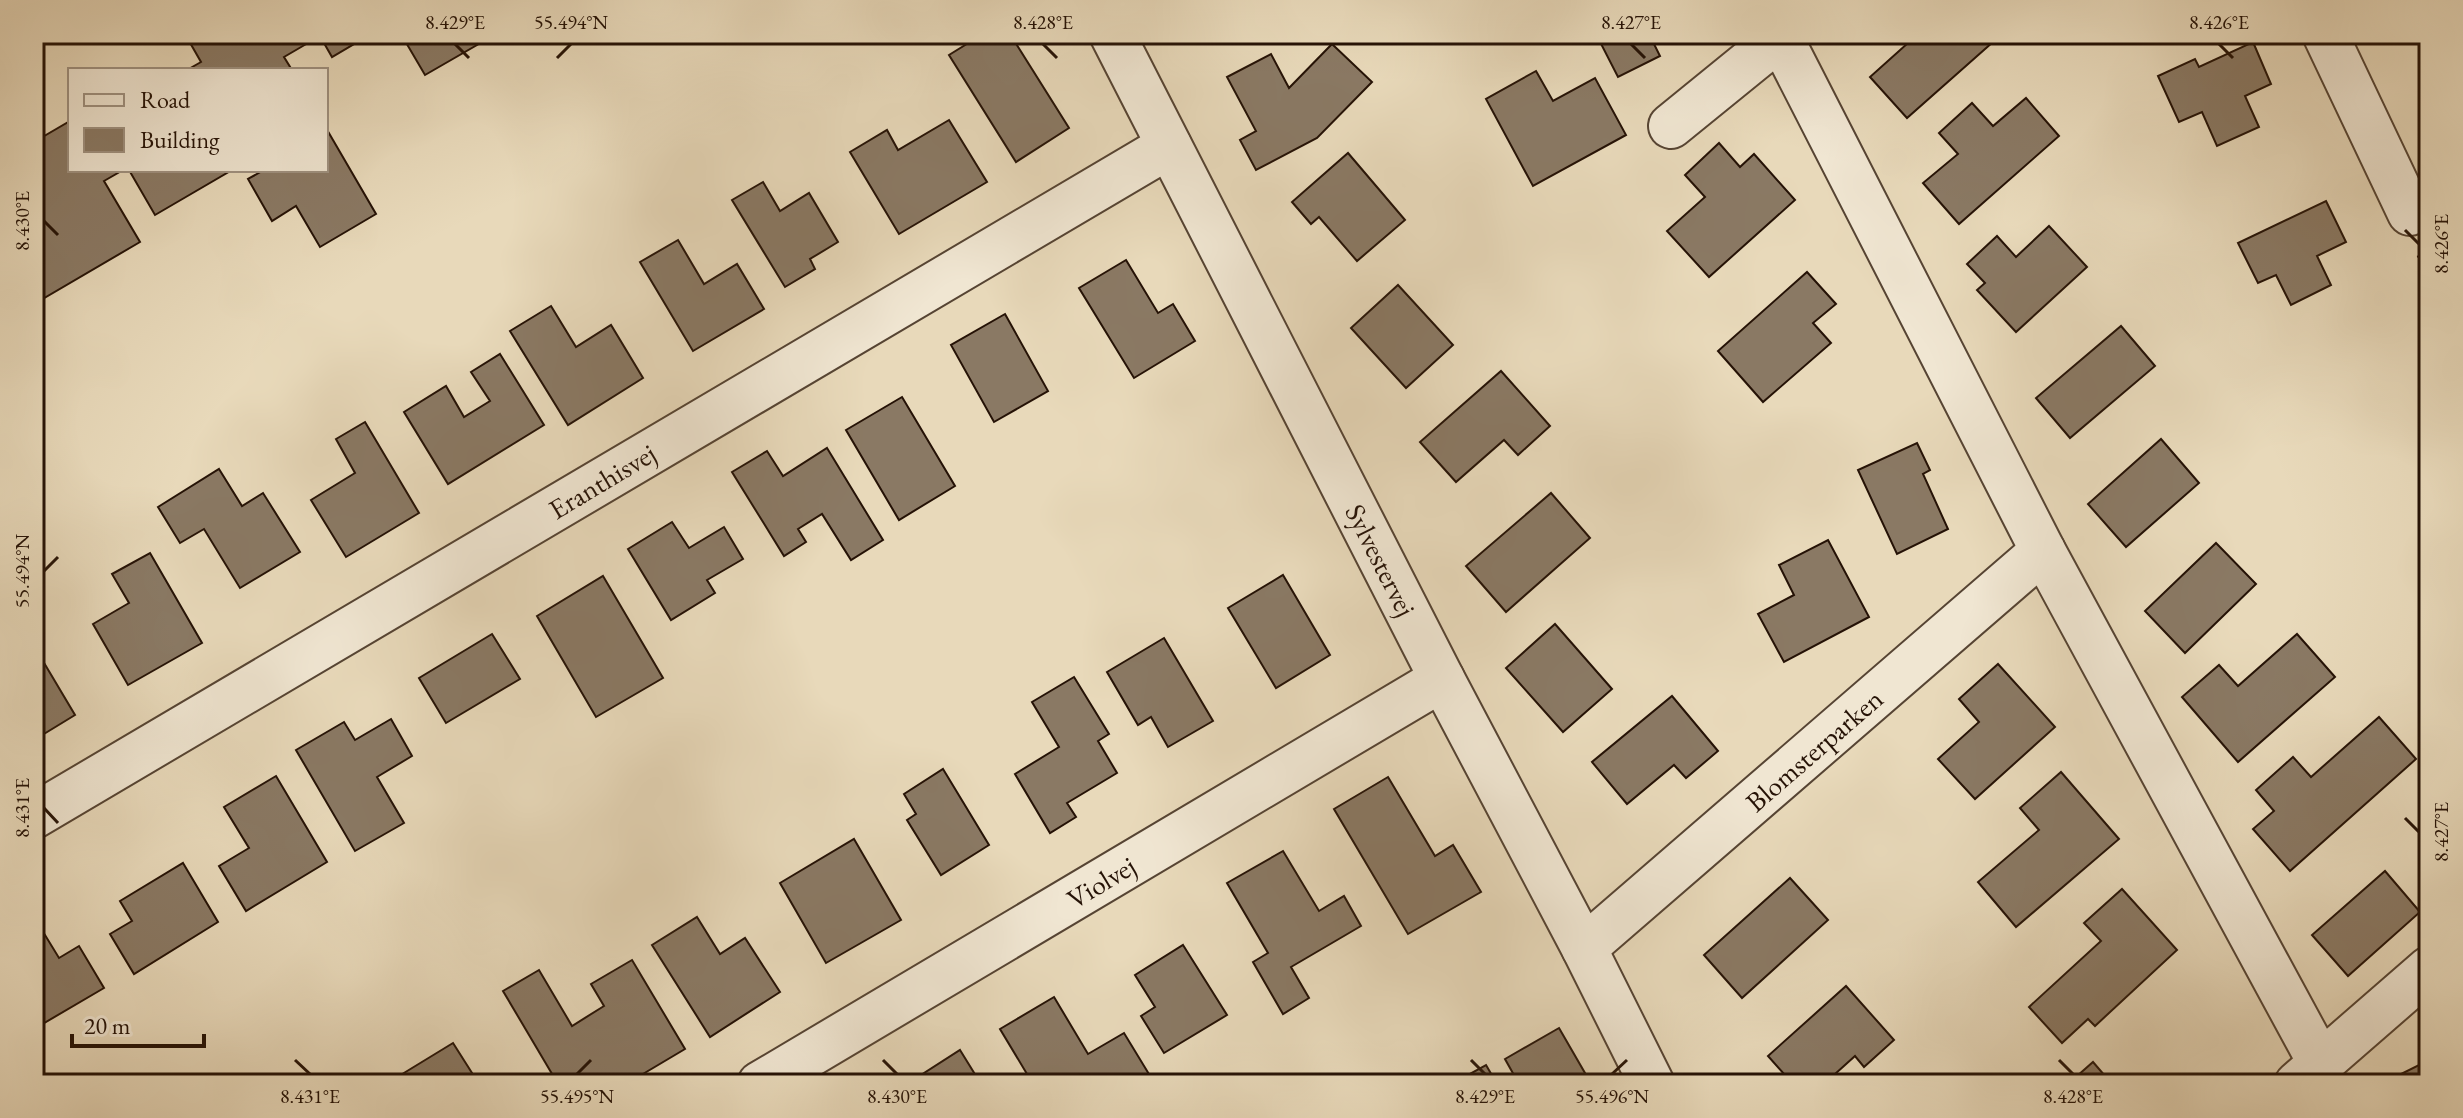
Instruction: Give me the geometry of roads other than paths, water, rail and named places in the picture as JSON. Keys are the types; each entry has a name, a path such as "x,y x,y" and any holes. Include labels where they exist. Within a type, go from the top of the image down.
{"street":[{"name":"Sylvestervej","path":"1112,34 1652,1084"},
{"path":"2325,34 2410,213"},
{"path":"1671,126 1782,36 2309,1074 2429,969"},
{"name":"Eranthisvej","path":"34,816 1169,146"},
{"name":"Blomsterparken","path":"1584,948 2043,551"},
{"name":"Violvej","path":"760,1084 1442,679"}]}
